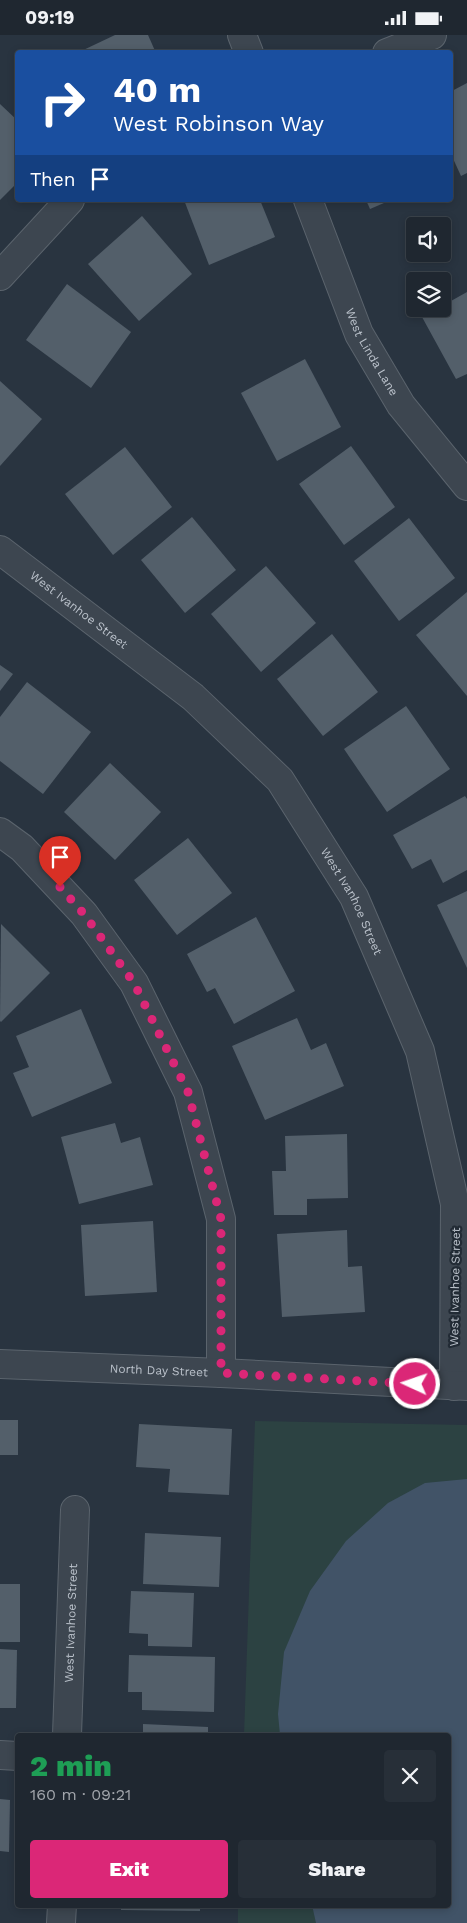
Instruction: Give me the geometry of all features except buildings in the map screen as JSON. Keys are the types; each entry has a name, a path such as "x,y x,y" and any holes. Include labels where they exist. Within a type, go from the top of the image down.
{"street":[{"path":"242,35 248,50"},
{"path":"394,50 432,35"},
{"path":"0,276 68,202"},
{"name":"West Linda Lane","path":"309,202 359,333 401,405 467,486"},
{"name":"West Ivanhoe Street","path":"0,550 193,697 280,780 354,897 420,1051 455,1205 460,1386"},
{"path":"0,832 22,848 90,921 134,983 188,1092 221,1219 221,1373"},
{"name":"North Day Street","path":"0,1365 221,1373 460,1386"},
{"name":"West Ivanhoe Street","path":"67,1733 75,1510"},
{"path":"0,1755 15,1756"},
{"path":"61,1923 62,1908"}],"green space":[{"path":"255,1421 467,1425 467,1923 238,1923 238,1908 451,1908 451,1733 244,1733"}],"water":[{"path":"467,1479 467,1923 316,1923 313,1908 451,1908 451,1733 280,1733 278,1714 284,1652 310,1591 346,1541 388,1503 425,1483"}],"route":[{"path":"60,887 84,914 134,983 188,1092 221,1219 221,1373 415,1384"}]}
